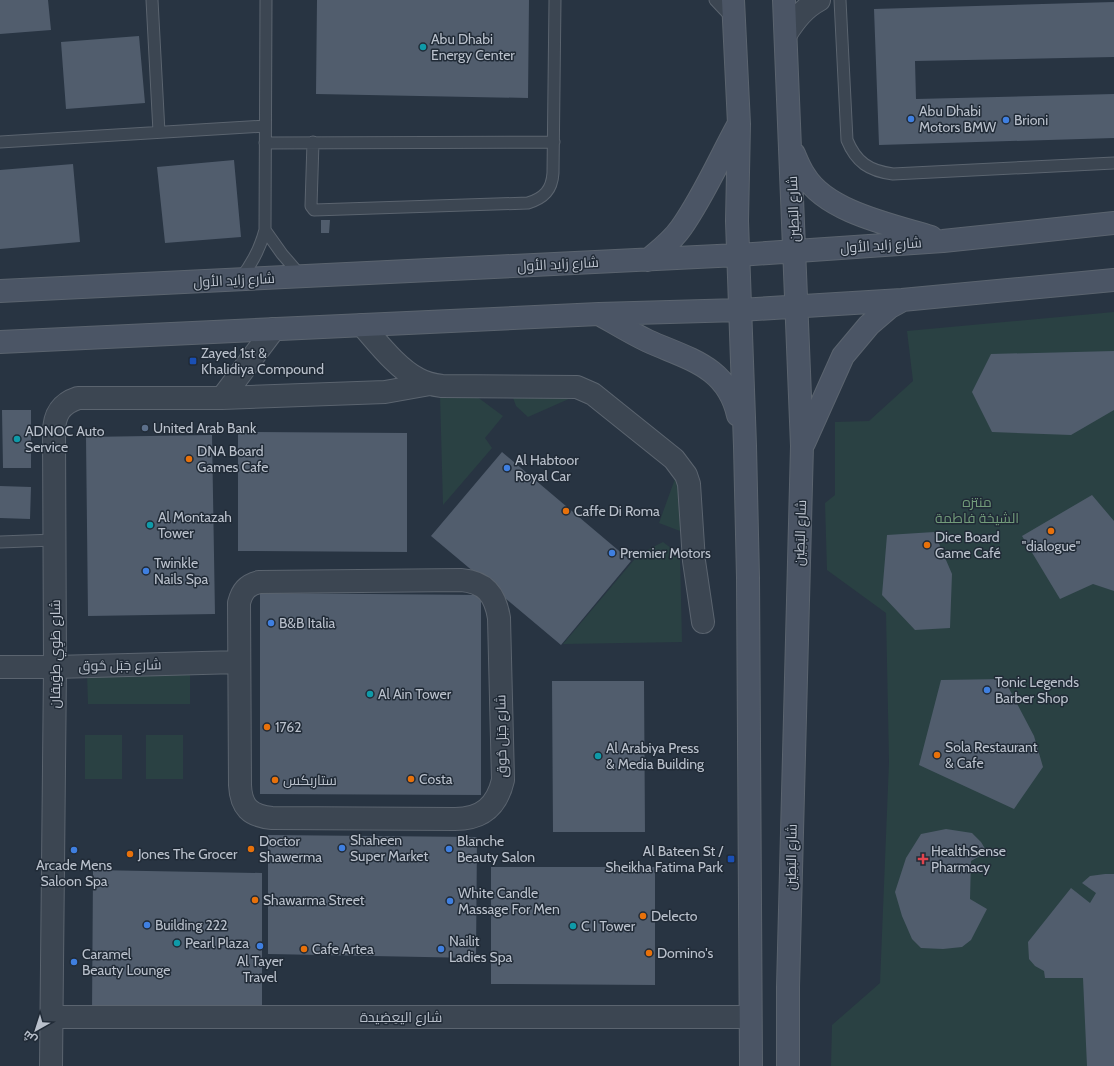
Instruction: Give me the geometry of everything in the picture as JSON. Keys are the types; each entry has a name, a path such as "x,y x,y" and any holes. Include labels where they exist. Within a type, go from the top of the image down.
{"main road":[{"name":"شارع البَطِين","path":"784,0 802,446 788,987 788,1066"},
{"path":"734,10 739,124 737,221 748,578 751,1066"},
{"path":"648,260 665,246 680,229 739,124"},
{"path":"790,145 804,176 826,199 858,214 943,241"},
{"name":"شارع زايد الأول","path":"0,291 738,255 943,241 1114,223"},
{"path":"0,342 599,314 797,307 902,300 1114,280"},
{"path":"802,446 843,356 869,325 890,307 902,300"},
{"path":"599,314 646,340 696,361 715,373 726,386 734,401 745,446"}],"street":[{"path":"786,34 793,22 803,11 819,0"},
{"path":"362,325 406,371 418,379 430,384 442,386 577,387 585,390 593,394 674,459 686,475 689,484 694,561 704,622"},
{"path":"222,398 274,329"},
{"name":"شارع طَوِي طِوَيقان","path":"51,1066 55,667 54,422 60,409 71,400 92,397 222,398 385,392 430,384"},
{"name":"شارع جَبَل حُوق","path":"460,580 471,581 480,585 488,591 494,599 499,618 503,780 495,801 478,815 467,819 272,818 256,815 248,810 240,794 239,662 239,603 241,595 245,589 252,584 260,582 460,580"},
{"name":"شارع جَبَل حُوق","path":"0,667 239,662"},
{"name":"شارع اليعِضِيدة","path":"51,1017 750,1017"}],"lane":[{"path":"152,0 159,132"},
{"path":"239,280 256,256 265,230 266,0"},
{"path":"313,142 311,206 314,210 528,203 541,198 550,187 553,173 555,0"},
{"path":"715,0 734,10"},
{"path":"840,0 847,140 857,158 873,170 893,174 1114,163"},
{"path":"0,142 265,126"},
{"path":"265,142 554,142"},
{"path":"265,230 301,277"},
{"path":"0,542 54,540"}],"green space":[{"name":"منتزه الشيخة فاطمة","path":"1114,312 1114,1066 831,1066 832,1025 880,983 889,762 886,613 827,570 825,503 835,495 835,422 869,421 913,381 907,331"},
{"path":"440,395 476,396 503,416 485,438 492,448 443,505"},
{"path":"512,395 571,398 528,417 516,406"},
{"path":"676,476 679,478 680,531 659,523"},
{"path":"663,542 680,555 682,642 563,644 639,554"},
{"path":"190,672 190,704 88,704 87,673"},
{"path":"85,735 122,735 122,779 85,779"},
{"path":"146,735 183,735 183,779 146,779"}],"building":[{"path":"0,0 48,0 51,30 0,34"},
{"name":"Abu Dhabi Energy Center","path":"317,0 529,0 528,98 316,94"},
{"path":"1114,2 1114,57 915,61 916,99 1114,94 1114,138 879,145 874,9"},
{"path":"139,36 145,103 66,109 61,42"},
{"path":"234,160 241,237 165,243 157,167"},
{"path":"73,164 80,242 0,249 0,170"},
{"path":"321,220 330,220 329,233 321,233"},
{"path":"1114,351 1114,410 1071,435 992,432 972,392 991,354"},
{"name":"ADNOC Auto Service","path":"2,410 31,410 31,468 3,468"},
{"path":"238,432 407,433 407,552 238,551"},
{"name":"Al Montazah Tower","path":"212,435 215,614 88,616 86,437"},
{"path":"502,452 631,561 561,645 431,536"},
{"path":"0,486 31,487 30,519 0,518"},
{"path":"1092,495 1114,521 1114,591 1093,584 1060,599 1022,536"},
{"path":"934,532 952,574 950,628 915,630 882,595 887,535"},
{"name":"Al Ain Tower","path":"260,593 481,595 481,795 260,794"},
{"path":"1004,679 1034,736 1043,767 1014,809 919,765 941,680"},
{"name":"Al Arabiya Press & Media Building","path":"552,681 644,681 645,832 553,832"},
{"path":"946,829 972,833 981,842 987,852 971,861 970,899 987,909 971,940 962,947 943,949 921,948 912,939 902,916 895,892 906,858 921,834"},
{"path":"268,835 477,837 476,958 268,954"},
{"name":"C I Tower","path":"491,867 655,867 655,985 491,984"},
{"name":"Pearl Plaza","path":"93,870 262,873 262,1012 92,1013"},
{"path":"1114,874 1114,1066 1087,1066 1083,978 1045,978 1044,971 1035,966 1029,959 1028,942 1071,888 1090,903 1096,893 1082,883 1090,876"}],"place":[{"name":"Abu Dhabi Energy Center","path":"423,47"},
{"name":"Abu Dhabi Motors BMW","path":"911,119"},
{"name":"Brioni","path":"1006,120"},
{"name":"Zayed 1st & Khalidiya Compound","path":"193,361"},
{"name":"United Arab Bank","path":"145,428"},
{"name":"ADNOC Auto Service","path":"17,439"},
{"name":"DNA Board Games Cafe","path":"189,459"},
{"name":"Al Habtoor Royal Car","path":"507,468"},
{"name":"Caffe Di Roma","path":"566,511"},
{"name":"Al Montazah Tower","path":"150,525"},
{"name":"\"dialogue\"","path":"1051,531"},
{"name":"Dice Board Game Café","path":"927,545"},
{"name":"Premier Motors","path":"612,553"},
{"name":"Twinkle Nails Spa","path":"146,571"},
{"name":"B&B Italia","path":"271,623"},
{"name":"Tonic Legends Barber Shop","path":"987,690"},
{"name":"Al Ain Tower","path":"370,694"},
{"name":"1762","path":"267,727"},
{"name":"Sola Restaurant & Cafe","path":"937,755"},
{"name":"Al Arabiya Press & Media Building","path":"598,756"},
{"name":"Costa","path":"411,779"},
{"name":"ستاربكس","path":"275,780"},
{"name":"Shaheen Super Market","path":"342,848"},
{"name":"Doctor Shawerma","path":"251,849"},
{"name":"Blanche Beauty Salon","path":"449,849"},
{"name":"Arcade Mens Saloon Spa","path":"74,850"},
{"name":"Jones The Grocer","path":"130,854"},
{"name":"Al Bateen St / Sheikha Fatima Park","path":"731,859"},
{"name":"HealthSense Pharmacy","path":"923,859"},
{"name":"Shawarma Street","path":"255,900"},
{"name":"White Candle Massage For Men","path":"450,901"},
{"name":"Delecto","path":"643,916"},
{"name":"Building 222","path":"147,925"},
{"name":"C I Tower","path":"573,926"},
{"name":"Pearl Plaza","path":"177,943"},
{"name":"Al Tayer Travel","path":"260,946"},
{"name":"Cafe Artea","path":"304,949"},
{"name":"Nailit Ladies Spa","path":"441,949"},
{"name":"Domino's","path":"649,953"},
{"name":"Caramel Beauty Lounge","path":"74,962"}]}
